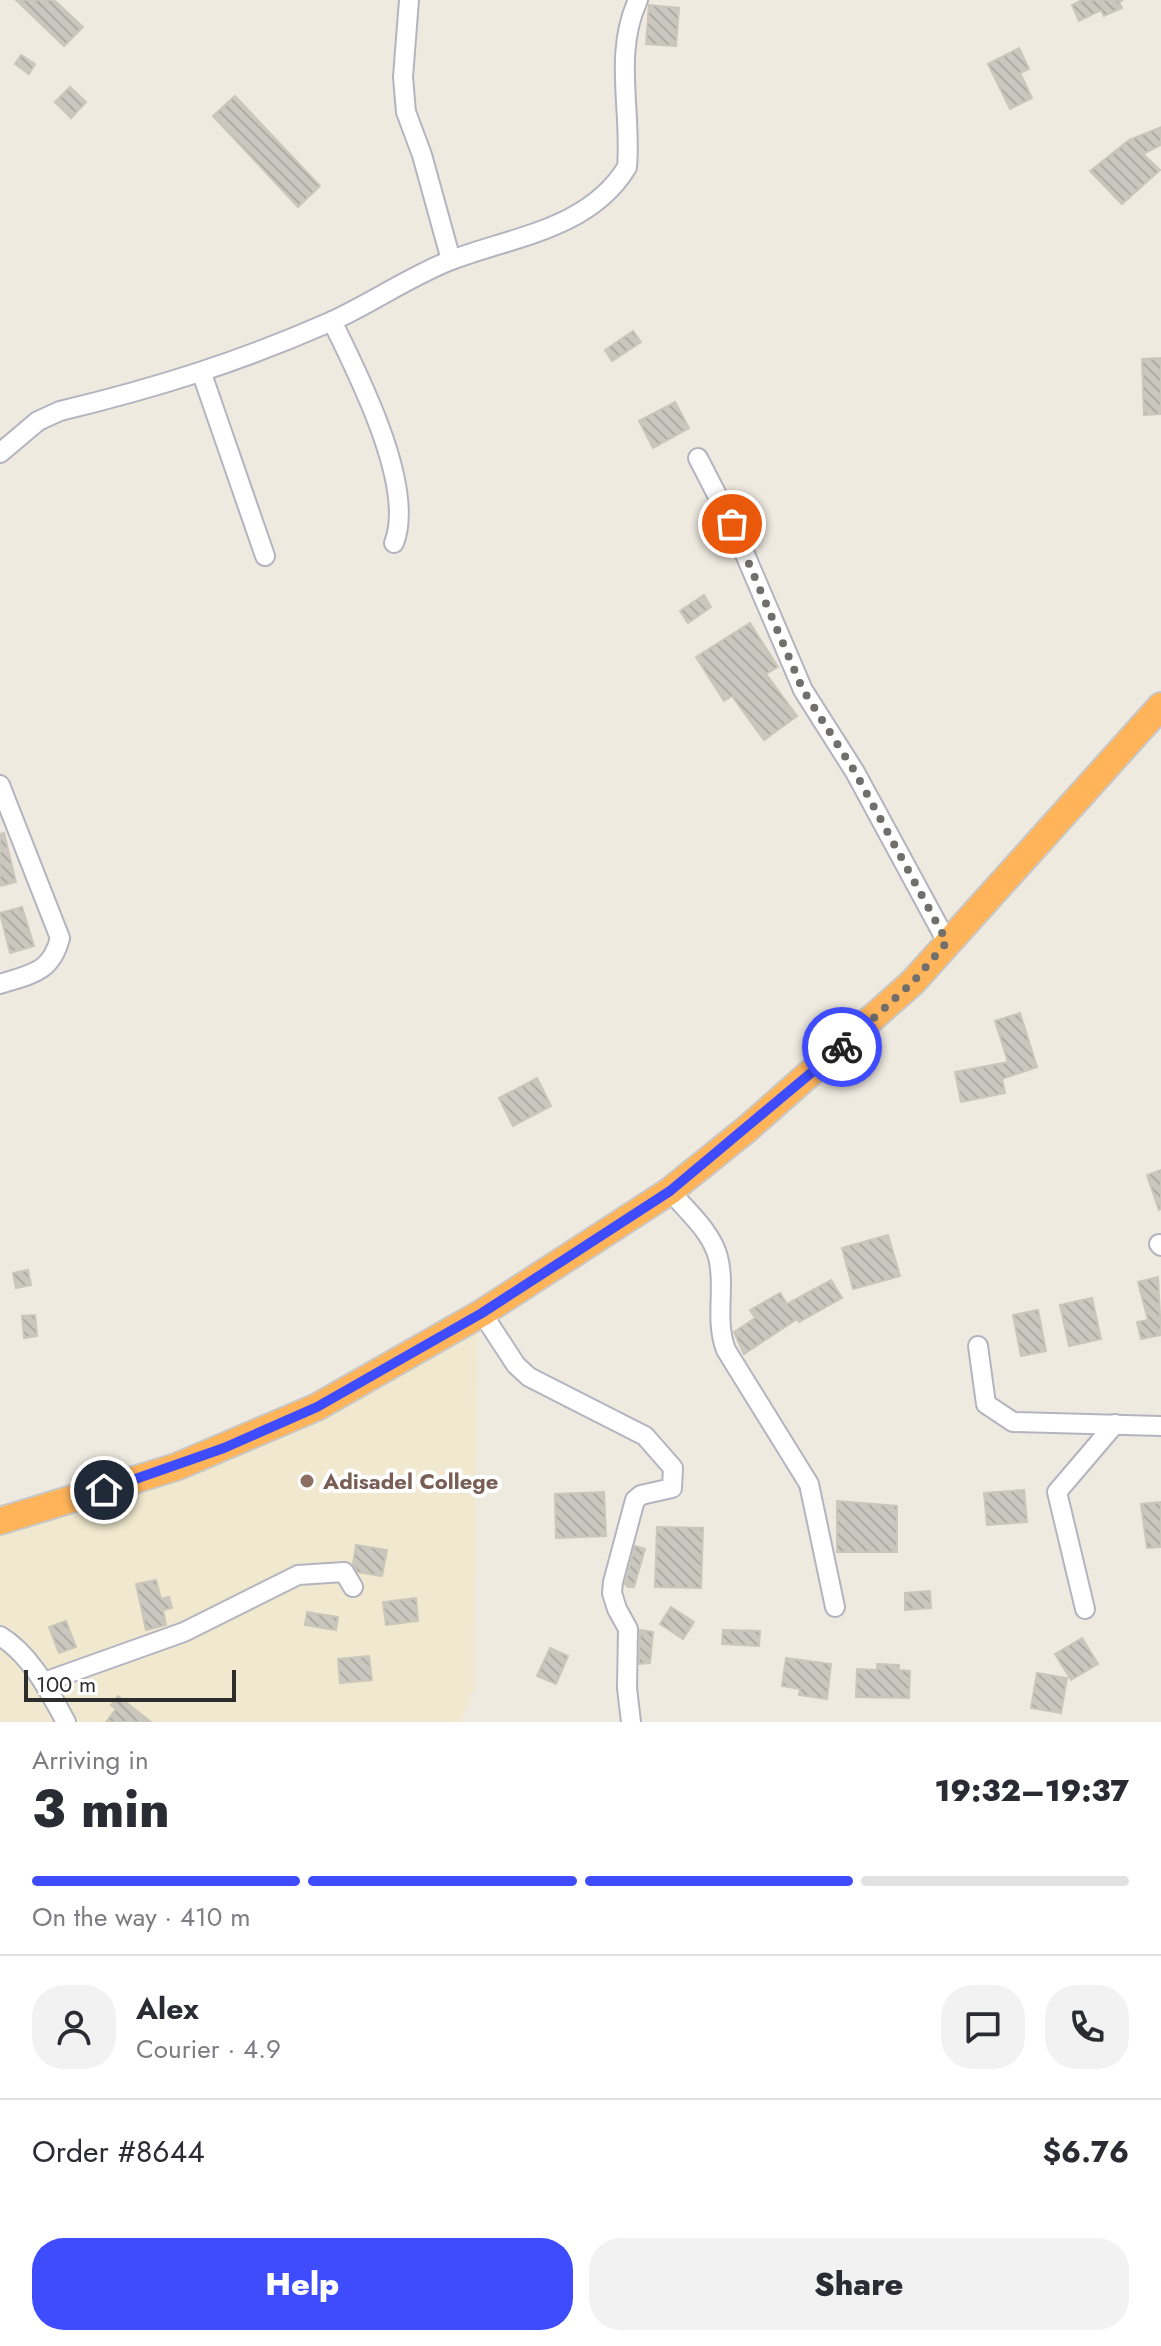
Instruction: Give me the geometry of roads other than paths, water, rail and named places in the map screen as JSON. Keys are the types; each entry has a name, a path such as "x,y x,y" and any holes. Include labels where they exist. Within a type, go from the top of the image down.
{"highway":[{"path":"0,1521 176,1467 317,1407 482,1313 670,1191 855,1036 913,982 1161,706"}],"street":[{"path":"409,0 404,98 451,260"},
{"path":"0,453 38,421 60,411 202,374 332,321 451,260 514,243 556,226 579,212 622,176 629,155 623,73 630,16 638,0"},
{"path":"332,321 380,425 401,526 394,543"},
{"path":"202,374 265,556"},
{"path":"698,458 732,524 803,690 855,772 947,942"},
{"path":"0,785 60,938 55,957 39,971 0,984"},
{"path":"670,1191 710,1238 719,1259 719,1325 726,1350 809,1484 835,1607"},
{"path":"482,1313 516,1365 529,1377 645,1436 673,1468 672,1488 641,1495 635,1500 613,1582 612,1593 617,1609 628,1629 627,1688 631,1722"},
{"path":"978,1346 986,1404 1004,1419 1039,1424 1161,1426"},
{"path":"1085,1609 1057,1492 1115,1424"},
{"path":"44,1682 184,1632 298,1575 344,1572 353,1587"},
{"path":"0,1636 10,1642 44,1682 66,1722"}],"place":[{"name":"Adisadel College","path":"307,1481"}]}
